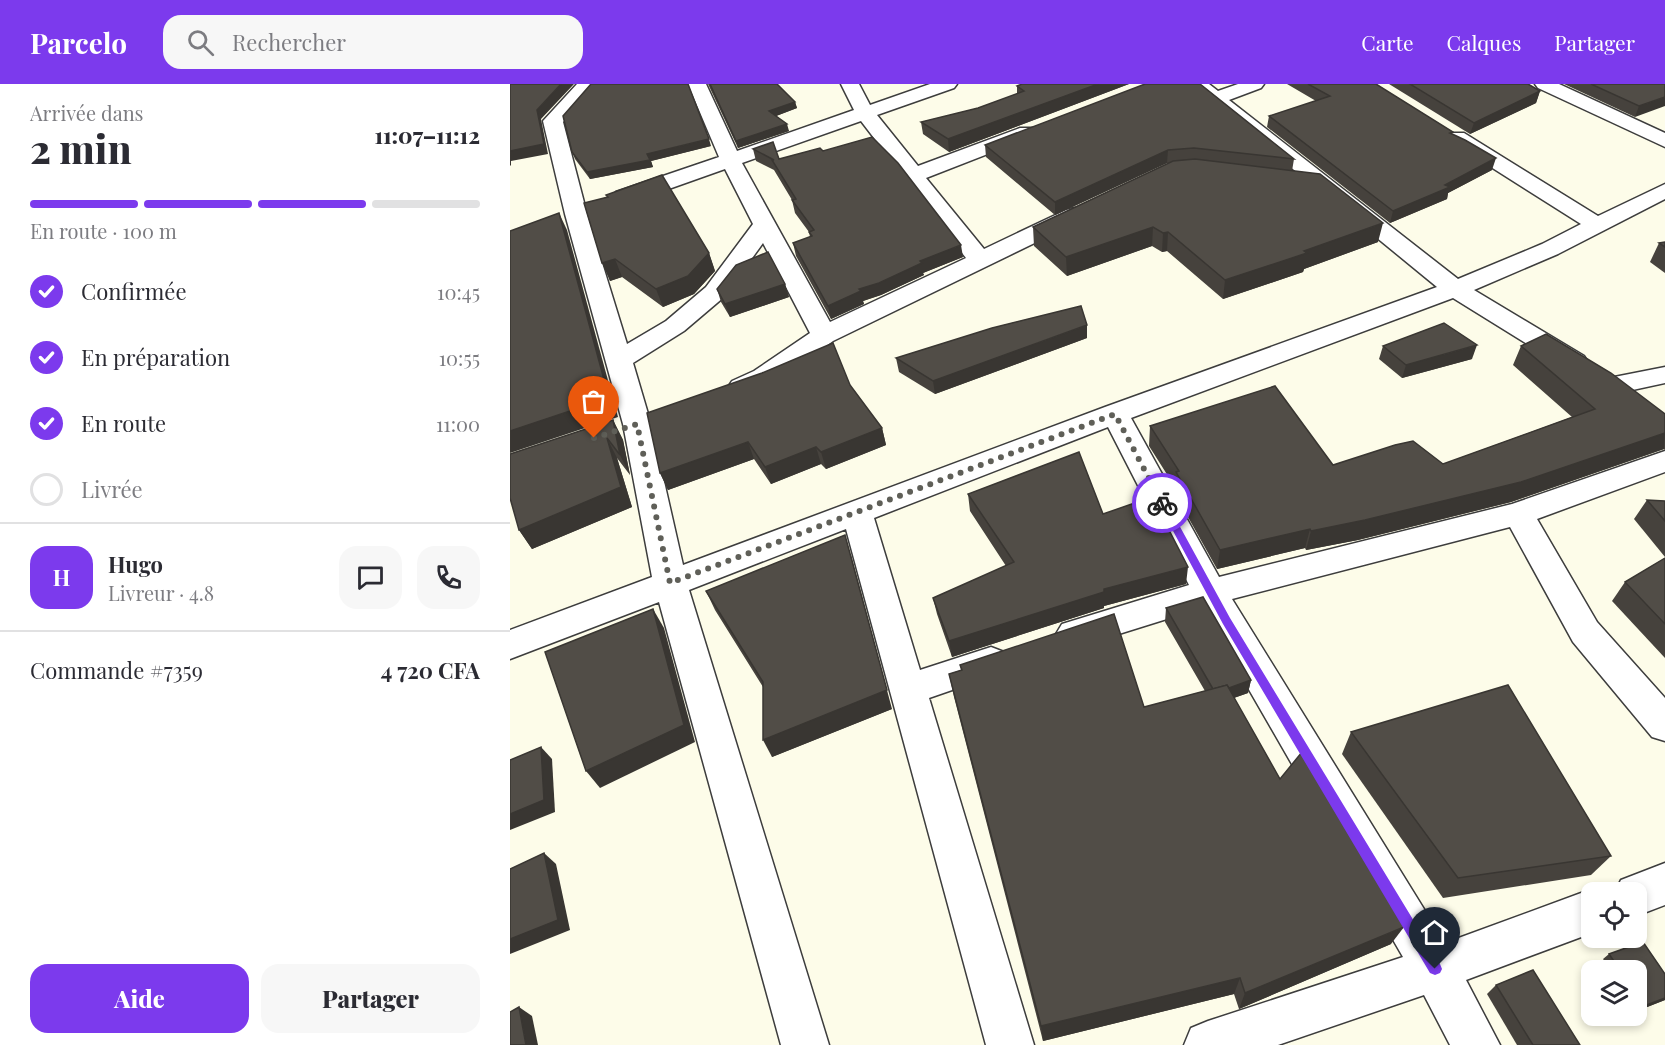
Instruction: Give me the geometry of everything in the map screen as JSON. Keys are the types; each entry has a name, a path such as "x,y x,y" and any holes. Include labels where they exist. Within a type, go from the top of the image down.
{"street":[{"path":"587,84 553,122 584,212 618,360 637,424 670,583 805,1045"},
{"path":"697,84 730,159 824,335"},
{"path":"850,84 866,113 979,259"},
{"path":"584,212 948,84"},
{"path":"1198,84 1455,289 1648,406"},
{"path":"1216,98 1255,84"},
{"path":"1544,84 1665,141"},
{"path":"914,175 1042,127"},
{"path":"1440,127 1598,225"},
{"path":"1287,180 1323,184"},
{"path":"510,645 1115,414 1455,289 1550,249 1665,190"},
{"path":"715,397 757,381 824,335 1094,206"},
{"path":"618,360 675,326 715,292 765,224"},
{"path":"1614,386 1665,375"},
{"path":"1115,414 1210,592 1435,969 1476,1045"},
{"path":"908,690 1031,648 1210,592 1518,514 1665,461"},
{"path":"857,513 1010,1045"},
{"path":"1518,514 1585,632 1665,725"},
{"path":"1647,891 1665,884"},
{"path":"1208,1045 1435,969 1581,915"}],"building":[{"path":"510,84 561,84 537,110 544,144 510,151"},
{"path":"591,84 688,84 709,139 647,154 650,160 587,172 572,152 563,116"},
{"path":"710,84 777,84 795,102 769,111 787,124 736,141"},
{"path":"1022,84 1098,84 948,139 921,122 978,108 1024,91 1017,86"},
{"path":"1145,84 1200,84 1294,159 1194,148 1168,150 1055,202 985,145"},
{"path":"1308,84 1376,84 1453,132 1450,133 1496,158 1445,185 1450,187 1393,211 1269,116 1330,96"},
{"path":"1410,84 1528,84 1540,91 1474,123"},
{"path":"1591,84 1665,84 1665,97 1639,106"},
{"path":"872,137 898,163 961,245 920,261 922,263 879,283 859,289 861,291 828,306 793,243 812,236 809,232 814,230 792,200 796,199 772,160 774,160 753,149 773,142 779,159 820,148 823,151"},
{"path":"1195,159 1320,174 1383,223 1304,251 1307,253 1225,280 1168,232 1163,233 1153,227 1066,257 1033,227 1173,161"},
{"path":"662,175 709,253 688,276 656,289 615,259 602,263 584,203 608,197 606,195"},
{"path":"559,213 609,398 510,431 510,231"},
{"path":"768,252 785,284 725,304 717,289 736,265"},
{"path":"1081,306 1087,325 933,381 896,358 992,328"},
{"path":"1444,323 1477,345 1406,365 1383,346"},
{"path":"1546,334 1611,373 1665,414 1665,433 1521,482 1365,520 1311,531 1310,529 1220,550 1176,472 1179,471 1150,426 1275,386 1333,465 1413,441 1443,464 1595,409 1521,346"},
{"path":"833,343 850,385 882,428 821,452 816,447 765,467 748,442 660,473 647,413 762,373"},
{"path":"613,420 620,455 607,438 621,487 519,530 510,498 510,454"},
{"path":"1079,452 1103,514 1152,497 1188,567 1104,589 1104,592 949,641 933,598 1014,562 968,494"},
{"path":"1647,500 1665,501 1665,521"},
{"path":"845,535 887,690 763,740 763,682 706,591"},
{"path":"1665,558 1665,624 1625,582"},
{"path":"1203,597 1251,680 1229,688 1227,685 1213,689 1166,608"},
{"path":"653,609 684,725 586,771 545,652"},
{"path":"1114,614 1144,707 1227,685 1280,779 1302,752 1404,927 1245,993 1240,978 1041,1026 949,674 962,670 960,665"},
{"path":"1508,685 1611,856 1458,878 1351,732"},
{"path":"541,747 544,800 510,814 510,760"},
{"path":"544,853 558,920 510,939 510,869"},
{"path":"1626,948 1647,948 1665,974 1665,998 1647,1005 1647,960 1613,960 1609,954"},
{"path":"1533,970 1580,1045 1533,1045 1496,985"},
{"path":"519,1007 526,1045 510,1045 510,1012"}],"way so far":[{"path":"594,438 637,424 670,583 1115,414 1162,503"}],"route":[{"path":"1162,503 1226,621 1435,969"}]}
